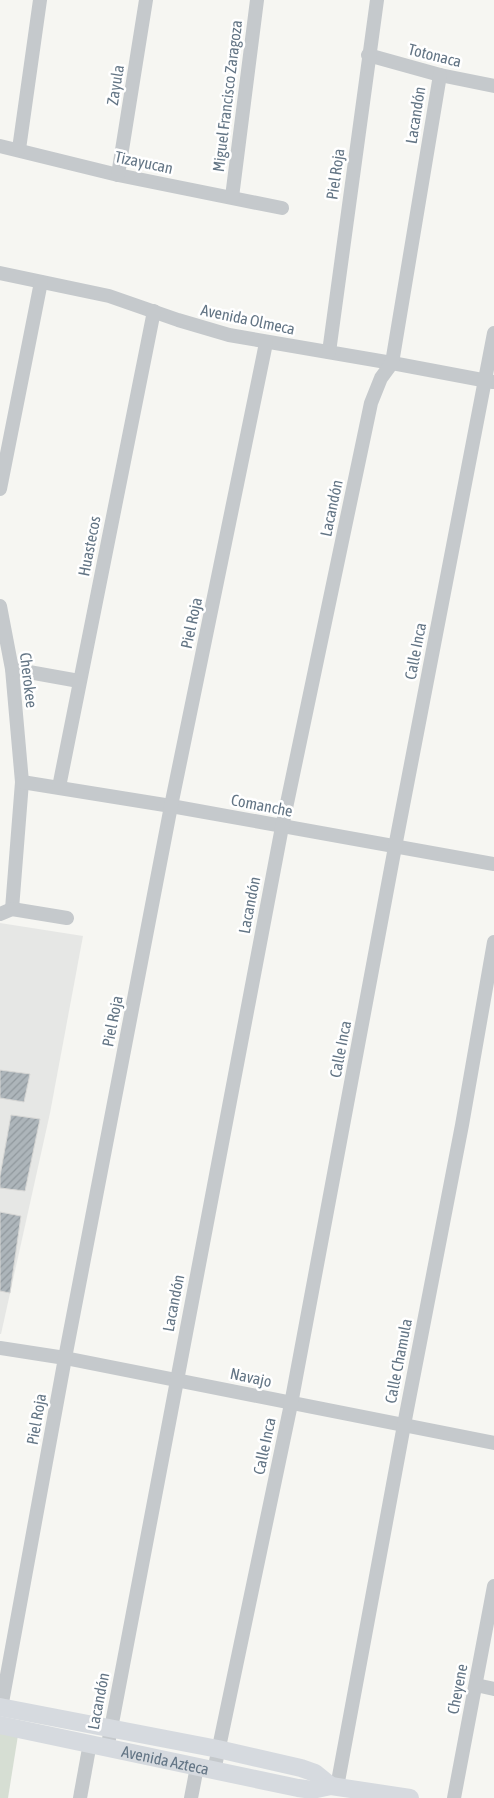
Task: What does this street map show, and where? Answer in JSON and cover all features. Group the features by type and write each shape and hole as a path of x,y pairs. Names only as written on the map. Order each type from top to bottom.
{"main road":[{"path":"0,1708 109,1738 218,1749 312,1787"},
{"name":"Avenida Azteca","path":"0,1725 90,1743 109,1738 214,1771 312,1787 334,1786 410,1798"}],"street":[{"path":"19,149 40,0"},
{"name":"Zayula","path":"118,175 146,0"},
{"name":"Miguel Francisco Zaragoza","path":"232,197 257,0"},
{"name":"Piel Roja","path":"329,352 368,54 377,0"},
{"name":"Totonaca","path":"368,54 440,75 494,86"},
{"name":"Lacandón","path":"109,1738 282,827 371,403 378,384 392,363 440,75"},
{"name":"Tizayucan","path":"0,146 19,149 118,175 282,208"},
{"name":"Avenida Olmeca","path":"0,273 109,296 229,335 490,381"},
{"path":"0,489 41,282"},
{"name":"Huastecos","path":"59,787 154,312"},
{"name":"Calle Inca","path":"214,1771 291,1404 395,846 490,381 494,333"},
{"name":"Piel Roja","path":"0,1708 64,1358 171,806 266,343"},
{"name":"Cherokee","path":"0,606 12,669 22,782 6,911"},
{"path":"12,669 79,681"},
{"name":"Comanche","path":"22,782 171,806 494,864"},
{"path":"6,911 67,918"},
{"name":"Calle Chamula","path":"334,1786 462,1125 494,942"},
{"name":"Navajo","path":"0,1348 64,1358 494,1443"},
{"name":"Cheyene","path":"454,1798 494,1586"},
{"path":"476,1686 494,1689"},
{"path":"80,1798 90,1743"},
{"path":"191,1798 197,1767"}],"shaded area":[{"path":"0,923 83,936 50,1113 1,1334 0,1334"},
{"path":"0,1725 19,1729 8,1798 0,1798"}],"building":[{"path":"0,1070 30,1074 24,1102 0,1098"},
{"path":"11,1115 40,1119 25,1191 0,1188 0,1176"},
{"path":"0,1212 21,1216 10,1293 0,1291"}]}
